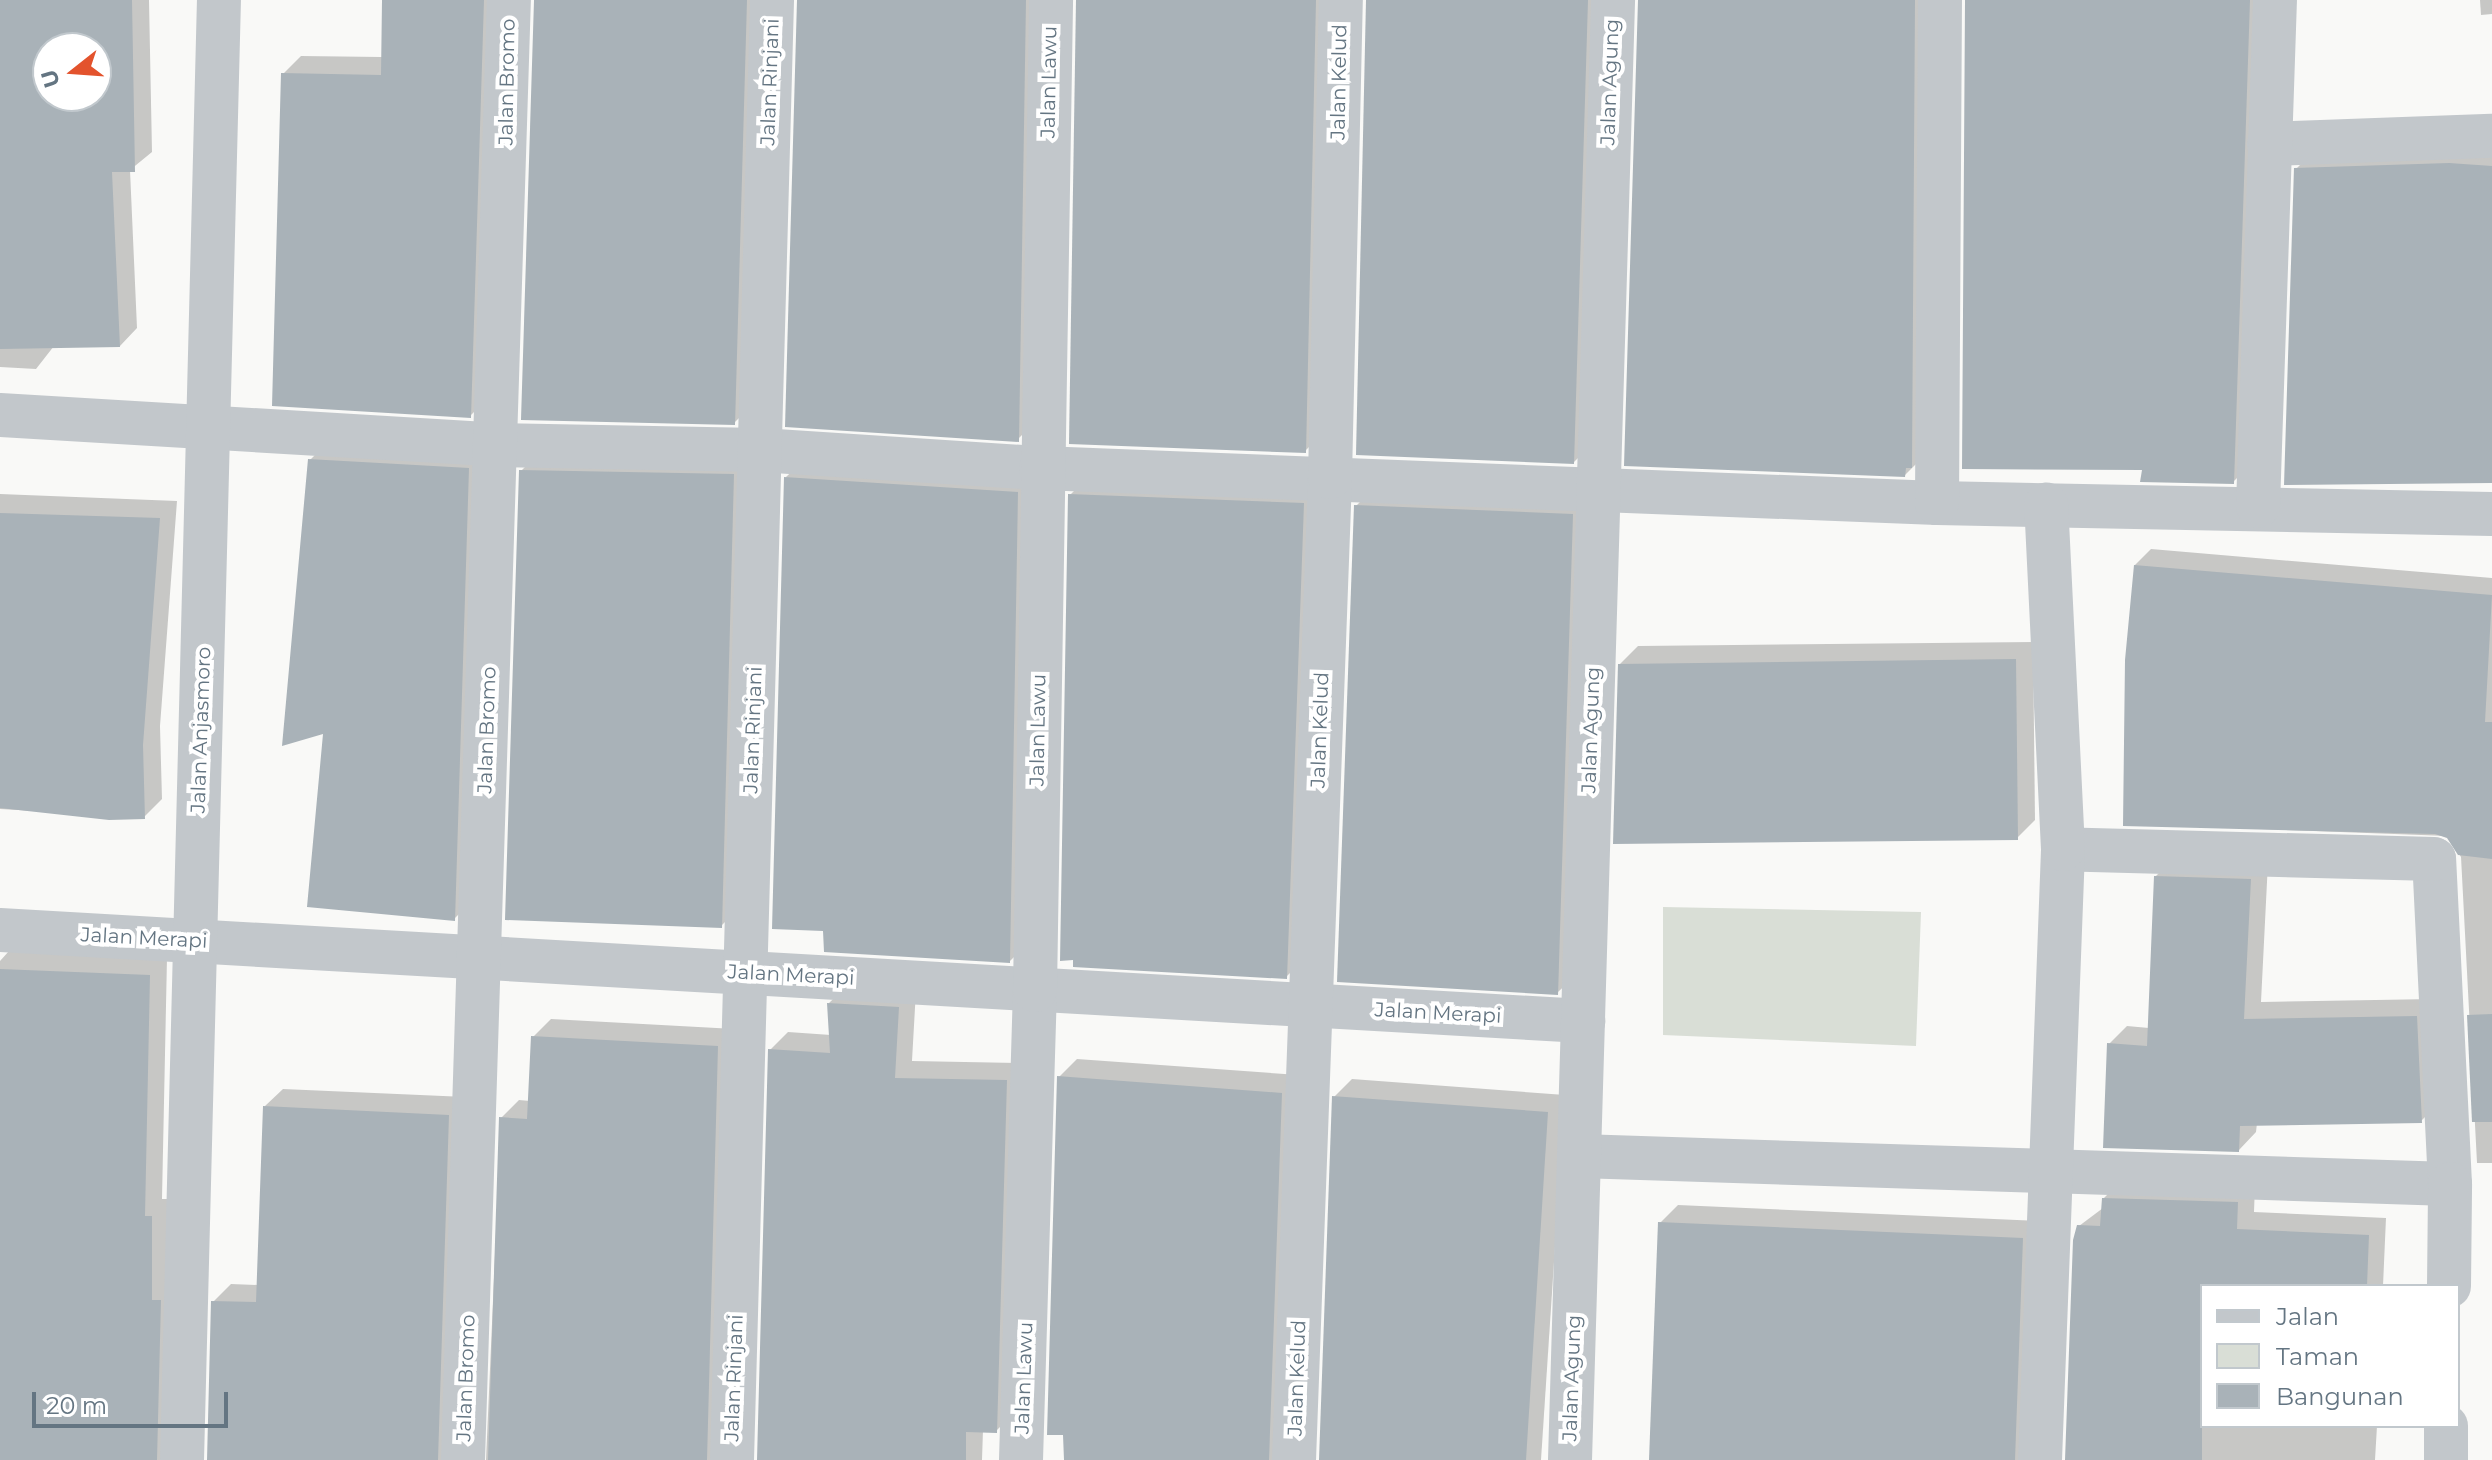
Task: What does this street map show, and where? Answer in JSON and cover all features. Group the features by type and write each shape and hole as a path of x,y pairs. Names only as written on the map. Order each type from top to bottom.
{"street":[{"name":"Jalan Anjasmoro","path":"182,1460 219,0"},
{"name":"Jalan Bromo","path":"463,1460 498,445 509,0"},
{"name":"Jalan Rinjani","path":"732,1460 772,0"},
{"name":"Jalan Lawu","path":"1021,1460 1035,990 1041,468 1051,0"},
{"name":"Jalan Kelud","path":"1294,1460 1308,1005 1330,477 1341,0"},
{"name":"Jalan Agung","path":"1570,1460 1613,0"},
{"path":"1937,503 1940,0"},
{"path":"2258,506 2275,0"},
{"path":"2269,144 2492,136"},
{"path":"0,415 209,425 498,445 760,450 1041,468 1937,503 2258,506 2492,514"},
{"path":"2040,1460 2063,849 2046,504"},
{"path":"2063,849 2434,859 2450,1184 2449,1284"},
{"name":"Jalan Merapi","path":"0,930 1583,1021"},
{"path":"1579,1156 2052,1168 2450,1184"},
{"path":"2446,1428 2446,1460"}],"green space":[{"path":"1663,907 1921,912 1916,1046 1663,1035"}],"building":[{"path":"0,0 132,0 135,172 112,172 120,347 0,349"},
{"path":"382,0 484,0 471,418 272,406 281,73 381,75"},
{"path":"534,0 747,0 735,425 521,420"},
{"path":"797,0 1026,0 1019,442 785,427"},
{"path":"1076,0 1316,0 1306,453 1069,444"},
{"path":"1366,0 1588,0 1574,464 1356,455"},
{"path":"1638,0 1915,0 1912,468 1906,468 1905,477 1624,466"},
{"path":"1965,0 2250,0 2234,484 2140,482 2142,470 1962,469"},
{"path":"2449,163 2492,166 2492,483 2284,485 2294,168"},
{"path":"308,459 469,468 455,921 307,907 323,734 282,746"},
{"path":"519,470 734,474 722,928 505,920"},
{"path":"784,477 1018,492 1010,963 824,952 823,931 772,929"},
{"path":"1068,494 1304,503 1287,979 1073,967 1073,960 1060,961"},
{"path":"1354,505 1573,514 1558,995 1337,982"},
{"path":"0,513 160,518 143,745 145,819 109,820 0,808"},
{"path":"2134,565 2492,595 2485,722 2492,722 2492,859 2458,855 2447,838 2435,834 2123,826 2125,660"},
{"path":"2016,659 2018,840 1613,844 1618,664"},
{"path":"2154,876 2251,879 2244,1019 2417,1016 2422,1123 2240,1126 2239,1152 2103,1148 2107,1043 2147,1046"},
{"path":"0,969 150,975 145,1216 152,1216 152,1300 161,1300 157,1460 0,1460"},
{"path":"827,1003 899,1007 895,1078 1007,1080 997,1433 966,1432 966,1460 757,1460 768,1049 830,1053"},
{"path":"2492,1014 2492,1122 2472,1122 2467,1015"},
{"path":"531,1036 718,1046 707,1460 488,1460 499,1117 527,1119"},
{"path":"1057,1076 1282,1093 1269,1460 1064,1460 1063,1435 1047,1435"},
{"path":"1332,1096 1548,1112 1526,1460 1319,1460"},
{"path":"263,1106 449,1115 438,1460 207,1460 211,1301 256,1302"},
{"path":"2102,1198 2238,1202 2237,1229 2369,1235 2367,1284 2200,1284 2202,1460 2065,1460 2073,1240 2077,1225 2100,1226"},
{"path":"1658,1222 2023,1238 2015,1460 1649,1460"}]}
